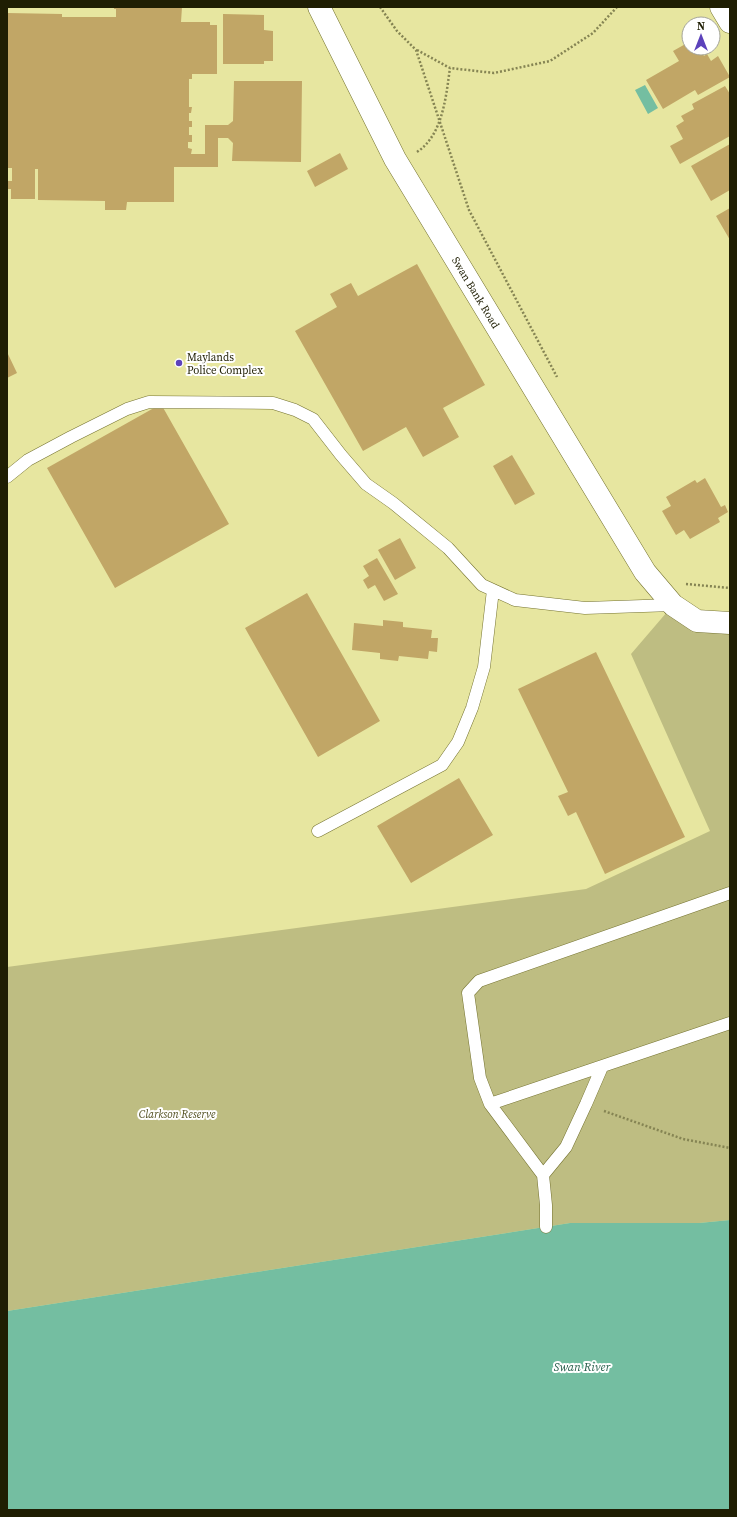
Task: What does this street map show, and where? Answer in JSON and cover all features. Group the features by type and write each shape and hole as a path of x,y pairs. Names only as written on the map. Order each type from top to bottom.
{"street":[{"name":"Swan Bank Road","path":"319,7 398,165 645,572 673,605 697,621 730,623"},
{"path":"721,7 730,22"}],"lane":[{"path":"7,477 28,460 71,437 128,409 149,402 273,403 296,410 313,419 366,484 393,503 448,548 482,586 515,600 584,608 673,605"},
{"path":"318,831 442,765 458,742 472,708 484,667 493,590"},
{"path":"546,1227 546,1205 542,1175 490,1104 480,1078 468,993 478,981 730,893"},
{"path":"490,1104 730,1023"},
{"path":"542,1175 566,1147 602,1066"}],"path":[{"path":"380,7 397,30 416,50 450,68 494,73 550,61 593,33 617,7"},
{"path":"416,50 469,210 557,377"},
{"path":"398,165 422,150 434,135 445,104 450,68"},
{"path":"681,583 730,588"},
{"path":"586,1104 682,1139 730,1148"}],"green space":[{"name":"Clarkson Reserve","path":"673,605 730,620 730,1220 699,1223 570,1223 7,1311 7,967 586,889 710,831 631,654"}],"water":[{"path":"645,85 658,108 648,114 635,90"},
{"name":"Swan River","path":"730,1220 730,1510 7,1510 7,1311 570,1223 699,1223"}],"building":[{"path":"114,7 182,7 181,22 210,22 210,25 217,25 217,74 192,74 192,79 189,79 189,107 192,107 191,113 189,113 189,121 192,121 192,127 189,127 189,135 192,135 192,142 188,142 188,148 192,149 191,154 205,154 205,125 228,125 233,121 234,81 302,81 301,162 232,161 233,143 228,138 218,138 218,167 174,167 174,202 127,202 126,210 105,210 105,201 38,200 38,169 35,169 35,199 11,199 11,189 7,189 7,181 12,181 12,168 7,168 7,13 62,14 62,17 116,17 116,9 114,9"},
{"path":"223,14 264,15 264,30 273,31 273,61 264,61 264,64 223,64"},
{"path":"681,46 681,56 708,56 711,61 718,56 730,77 698,95 695,90 663,109 646,80 679,61 673,51"},
{"path":"725,86 730,94 730,136 680,164 670,146 683,139 676,126 684,121 681,116 694,109 692,104"},
{"path":"730,144 730,190 711,201 691,166"},
{"path":"340,153 348,169 315,187 307,171"},
{"path":"730,208 730,240 716,216"},
{"path":"417,264 485,385 443,408 459,437 423,457 406,427 363,451 295,331 337,307 330,294 351,283 358,296"},
{"path":"7,352 17,373 7,378"},
{"path":"161,404 229,524 115,588 47,468"},
{"path":"512,455 535,494 515,505 493,466"},
{"path":"705,478 721,507 725,505 728,512 718,518 720,522 690,539 684,530 676,535 662,511 671,506 666,497 695,480 697,483"},
{"path":"400,538 416,568 395,580 378,550"},
{"path":"377,558 398,594 384,601 375,585 368,589 363,580 369,576 363,566"},
{"path":"307,593 380,721 318,757 245,628"},
{"path":"383,620 403,622 403,627 432,630 431,638 438,638 437,652 429,651 428,659 399,656 398,661 380,659 380,653 352,650 354,623 383,626"},
{"path":"596,652 685,837 605,874 576,812 568,816 558,796 568,792 518,689"},
{"path":"459,778 493,835 411,883 377,826"}],"place":[{"name":"Maylands Police Complex","path":"179,363"}]}
